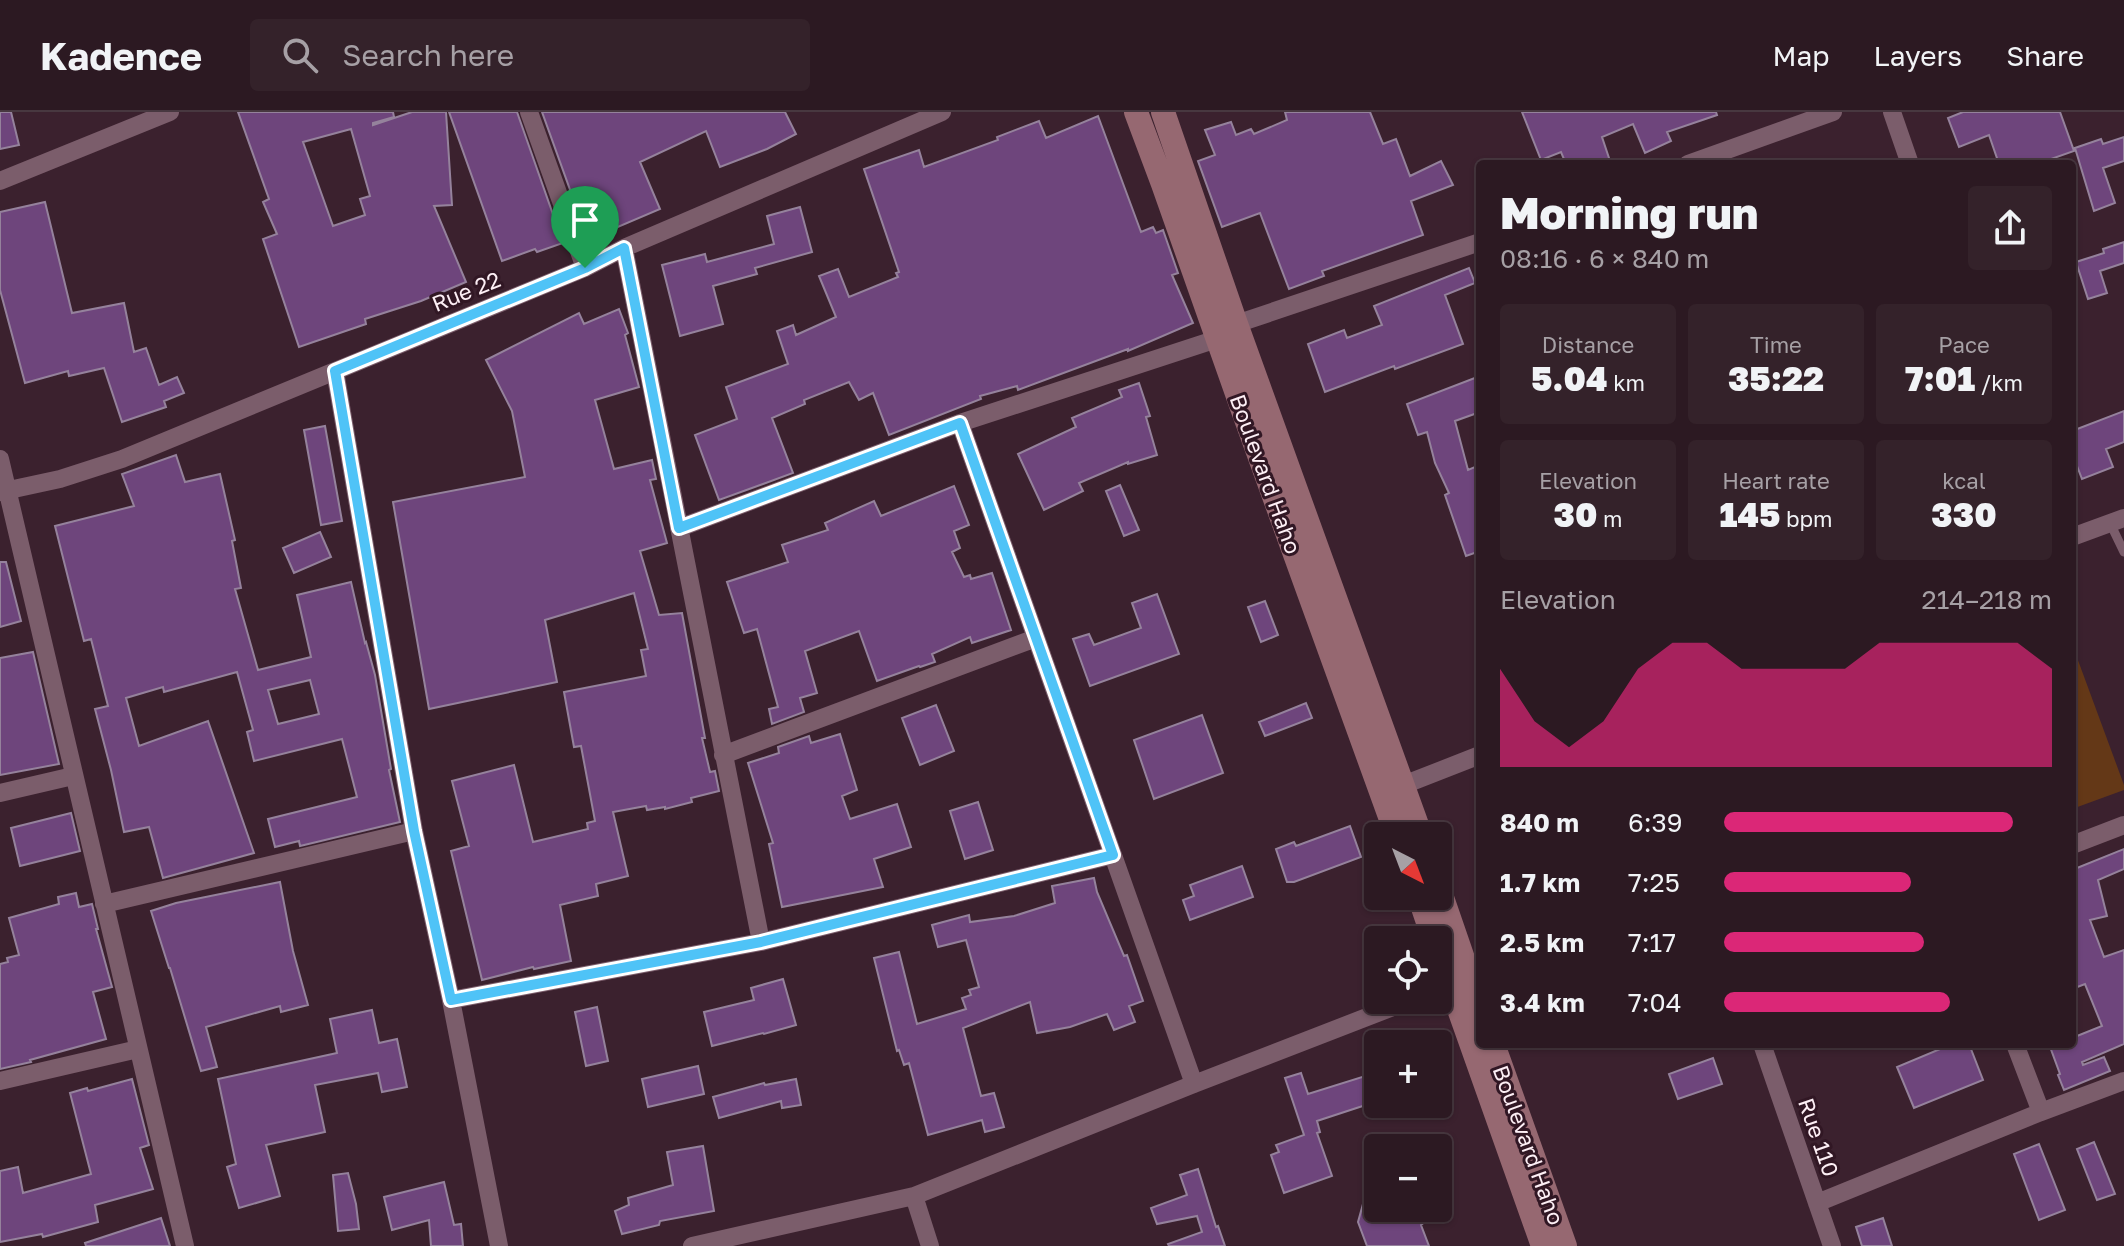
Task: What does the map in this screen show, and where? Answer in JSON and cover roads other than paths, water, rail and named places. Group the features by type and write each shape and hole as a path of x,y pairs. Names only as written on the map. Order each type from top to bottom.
{"main road":[{"name":"Boulevard Haho","path":"1136,112 1163,184 1227,332 1392,789 1412,822"},
{"name":"Boulevard Haho","path":"1163,112 1227,332"},
{"name":"Boulevard Haho","path":"1392,789 1396,822"},
{"path":"1446,910 1476,996"},
{"name":"Boulevard Haho","path":"1452,1008 1543,1246"},
{"name":"Boulevard Haho","path":"1494,1048 1565,1246"}],"street":[{"path":"0,181 170,112"},
{"path":"529,112 585,268"},
{"name":"Rue 22","path":"3,492 60,479 122,459 585,268 624,248 942,112"},
{"path":"1699,160 1833,112"},
{"path":"1892,112 1909,160"},
{"path":"679,528 960,423 1476,243"},
{"path":"624,248 761,942"},
{"path":"335,371 414,831 499,1246"},
{"path":"960,423 1194,1084"},
{"path":"0,459 3,492 185,1246"},
{"path":"2076,535 2117,520"},
{"path":"723,755 1036,638"},
{"path":"1392,789 1476,757"},
{"path":"0,793 73,776"},
{"path":"2076,843 2124,825"},
{"path":"104,904 414,831"},
{"path":"451,1000 761,942 1113,855"},
{"path":"692,1246 914,1196 1375,1014"},
{"name":"Rue 110","path":"1763,1048 1832,1246"},
{"path":"2017,1048 2041,1112"},
{"path":"0,1081 138,1049"},
{"path":"1817,1203 2124,1081"},
{"path":"914,1196 930,1246"}],"lane":[{"path":"2117,520 2124,552"}]}
